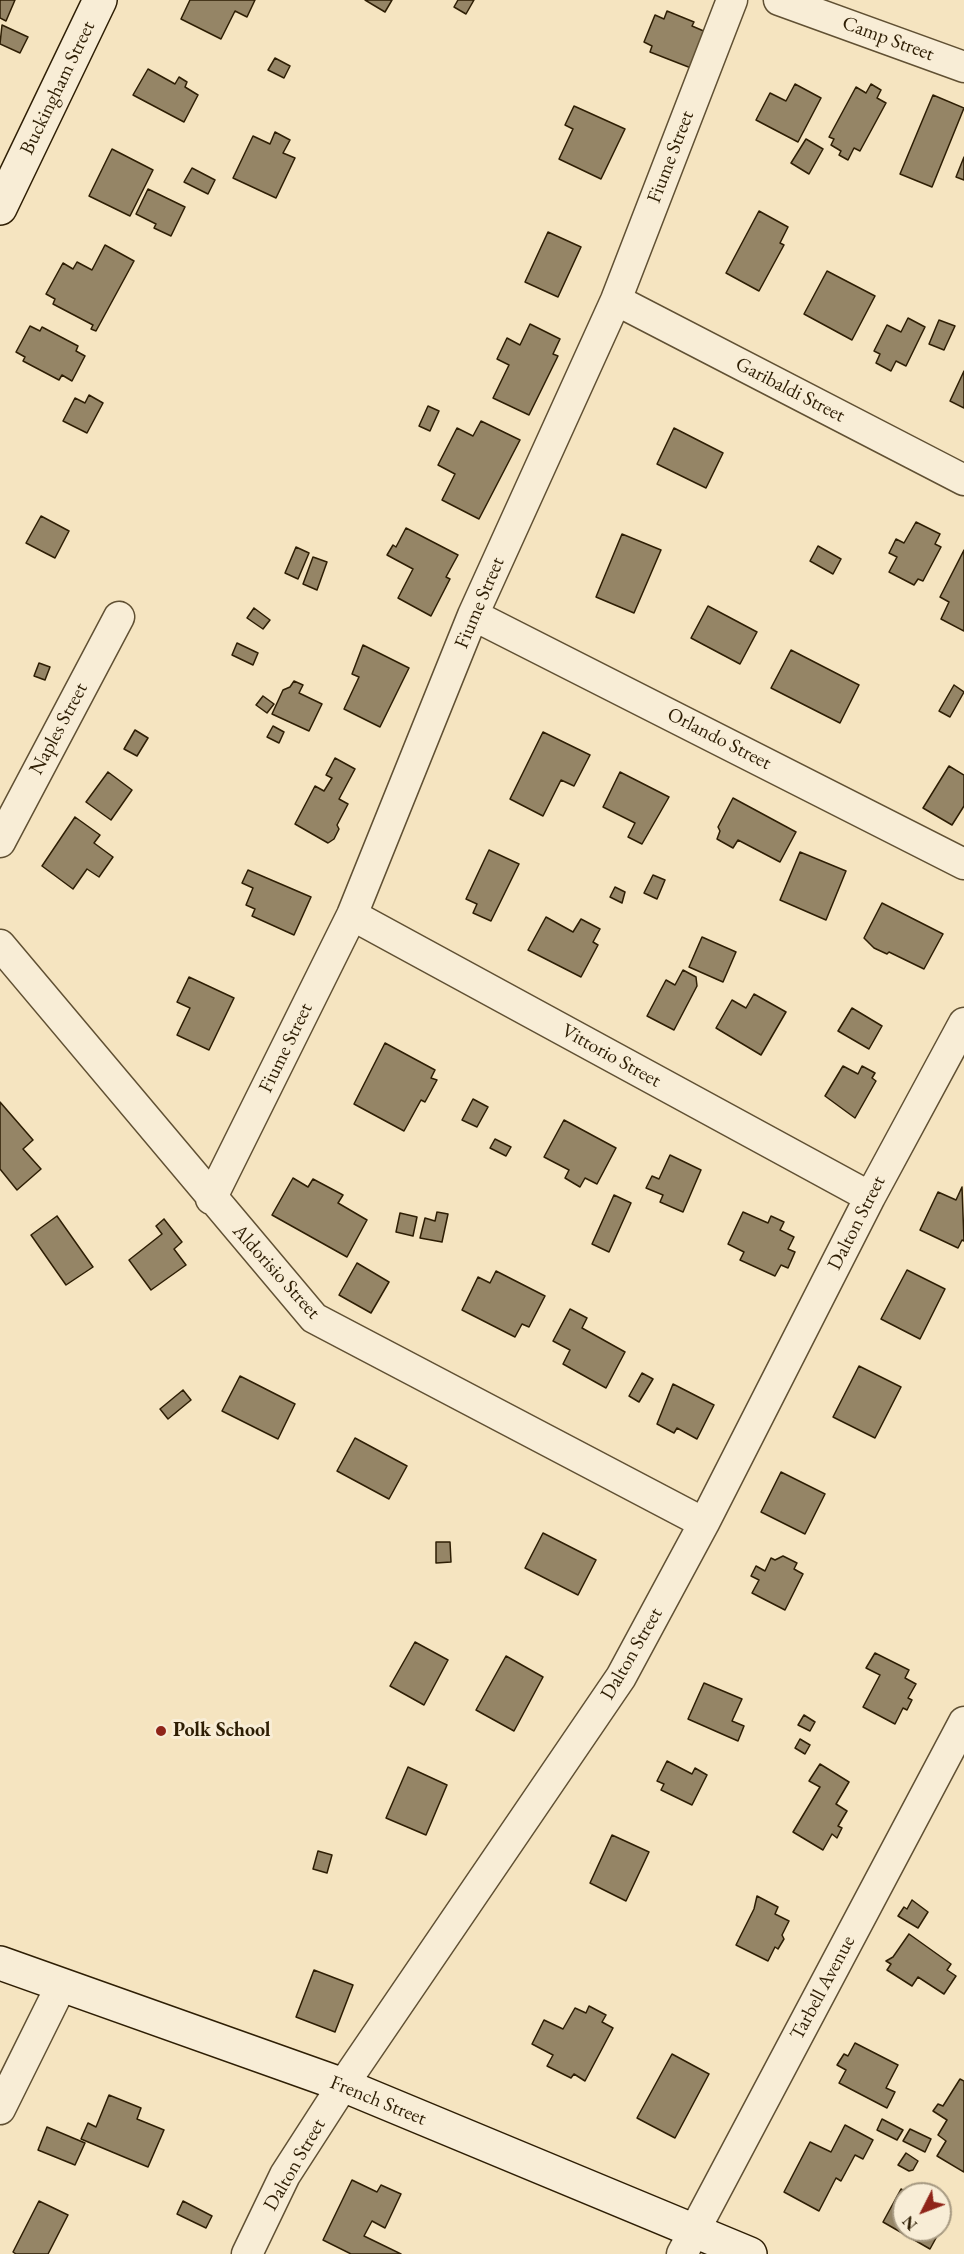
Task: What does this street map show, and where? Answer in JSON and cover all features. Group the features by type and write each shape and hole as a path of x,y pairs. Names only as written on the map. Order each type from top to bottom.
{"street":[{"name":"Buckingham Street","path":"0,208 100,0"},
{"name":"Fiume Street","path":"211,1199 352,915 473,615 616,300 732,0"},
{"name":"Camp Street","path":"779,0 964,67"},
{"name":"Garibaldi Street","path":"616,300 964,480"},
{"name":"Orlando Street","path":"473,615 964,864"},
{"name":"Naples Street","path":"0,842 119,617"},
{"name":"Vittorio Street","path":"352,915 870,1197"},
{"name":"Aldorisio Street","path":"0,945 211,1199 314,1318 704,1523"},
{"name":"Dalton Street","path":"247,2254 285,2175 343,2085 621,1677 704,1523 870,1197 964,1023"},
{"name":"Tarbell Avenue","path":"687,2242 964,1722"},
{"name":"French Street","path":"0,1963 343,2085 687,2242 750,2254"},
{"path":"0,2109 61,1986"}],"building":[{"path":"0,0 15,0 6,21 0,18"},
{"path":"190,0 255,0 247,17 235,11 221,39 181,19"},
{"path":"365,0 392,0 385,12"},
{"path":"458,0 474,0 466,14 454,7"},
{"path":"667,11 694,22 692,26 706,32 691,68 650,52 652,46 644,42 655,15 664,19"},
{"path":"2,25 28,37 20,53 0,44"},
{"path":"275,58 290,66 284,78 268,70"},
{"path":"148,69 175,84 179,77 187,82 185,87 198,95 184,122 133,95"},
{"path":"795,84 821,98 798,142 756,120 770,93 786,101"},
{"path":"871,84 881,90 877,98 886,103 860,151 854,148 848,160 839,155 841,151 831,145 834,139 829,137 856,87 866,93"},
{"path":"933,95 964,108 932,187 900,174"},
{"path":"574,106 625,129 601,179 559,159 573,129 565,125"},
{"path":"275,132 290,140 283,153 295,158 276,198 233,178 253,136 270,144"},
{"path":"806,139 823,149 809,174 791,163"},
{"path":"112,149 153,170 130,216 89,196"},
{"path":"964,157 964,180 956,177"},
{"path":"192,168 215,180 208,194 184,182"},
{"path":"148,189 185,207 171,236 154,228 156,224 136,214"},
{"path":"759,211 788,227 780,243 784,245 759,291 726,273"},
{"path":"548,232 581,247 558,297 525,282"},
{"path":"105,245 134,261 96,331 91,329 93,325 53,304 55,299 46,294 63,263 73,269 77,262 92,270"},
{"path":"827,271 875,296 852,340 804,314"},
{"path":"908,318 925,327 906,366 896,361 891,371 876,363 880,354 874,351 887,325 901,332"},
{"path":"939,320 955,326 944,350 929,344"},
{"path":"530,324 560,339 553,354 558,356 529,415 493,398 509,365 497,359 507,338 520,345"},
{"path":"30,326 40,331 42,327 78,346 76,351 85,356 72,381 62,375 59,380 23,361 25,357 16,352"},
{"path":"964,371 964,408 950,401"},
{"path":"89,395 103,403 87,433 63,421 75,398 85,403"},
{"path":"428,406 439,411 430,431 419,426"},
{"path":"481,421 520,440 479,519 442,500 455,474 438,465 457,428 473,436"},
{"path":"674,428 723,453 706,488 657,464"},
{"path":"41,516 69,531 55,558 26,543"},
{"path":"916,522 940,534 935,544 941,547 923,581 918,579 914,585 889,572 897,557 889,553 896,539 904,543"},
{"path":"406,528 458,555 446,577 450,579 431,616 398,598 413,569 387,555 393,545 396,547"},
{"path":"622,534 661,550 634,613 596,597"},
{"path":"818,546 841,559 833,574 810,561"},
{"path":"296,547 309,553 298,579 285,573"},
{"path":"964,550 964,631 941,619 949,602 940,597"},
{"path":"313,557 327,562 317,590 303,584"},
{"path":"708,606 757,632 740,664 691,638"},
{"path":"254,608 270,620 263,629 247,618"},
{"path":"237,643 258,653 253,665 232,655"},
{"path":"363,645 409,668 380,727 344,709 359,677 352,674"},
{"path":"791,650 859,685 840,723 771,688"},
{"path":"39,663 50,667 45,680 34,676"},
{"path":"294,681 303,685 299,693 322,704 309,731 272,714 283,690 290,687"},
{"path":"954,685 964,692 950,717 939,711"},
{"path":"263,696 274,704 267,713 256,705"},
{"path":"273,726 284,732 279,743 267,737"},
{"path":"135,730 148,738 137,756 124,749"},
{"path":"543,732 590,755 574,786 561,780 543,816 510,799"},
{"path":"335,758 355,769 339,799 348,804 337,825 339,829 334,839 328,843 295,824 315,786 324,791 332,778 326,775"},
{"path":"949,766 964,775 964,806 952,825 923,808"},
{"path":"108,772 132,790 111,820 86,802"},
{"path":"620,772 669,797 642,844 628,837 635,823 603,807"},
{"path":"733,798 796,832 780,862 738,840 733,848 717,839 720,831 718,827"},
{"path":"75,817 100,835 94,843 113,857 99,877 87,869 73,889 42,866"},
{"path":"489,850 519,864 491,921 473,913 477,904 466,899"},
{"path":"800,852 846,871 826,920 780,900"},
{"path":"248,870 311,897 294,935 252,916 255,909 246,905 253,888 242,883"},
{"path":"653,875 665,880 657,899 644,893"},
{"path":"615,887 625,892 622,903 610,897"},
{"path":"882,903 943,934 924,969 889,952 887,954 874,948 864,938"},
{"path":"546,917 573,932 581,919 600,929 593,942 598,945 581,977 528,950"},
{"path":"702,937 736,952 723,982 689,967"},
{"path":"683,970 696,977 697,986 674,1030 647,1016 666,980 675,985"},
{"path":"189,977 234,998 209,1050 177,1035 190,1008 177,1002"},
{"path":"754,994 786,1012 761,1055 716,1028 732,1000 746,1008"},
{"path":"852,1008 882,1026 869,1049 838,1031"},
{"path":"385,1043 435,1070 431,1078 437,1080 425,1102 421,1100 404,1131 354,1104"},
{"path":"843,1066 858,1074 862,1066 875,1073 872,1078 876,1081 855,1118 825,1096"},
{"path":"473,1099 488,1107 477,1127 462,1120"},
{"path":"0,1102 33,1140 23,1149 41,1169 17,1190 0,1169"},
{"path":"564,1120 616,1148 597,1184 585,1178 580,1187 565,1178 569,1170 544,1157"},
{"path":"495,1139 511,1147 506,1156 490,1148"},
{"path":"670,1155 701,1170 683,1212 660,1202 663,1195 646,1188 652,1176 659,1179"},
{"path":"293,1178 308,1187 313,1179 343,1195 338,1203 367,1220 347,1257 272,1215"},
{"path":"962,1187 964,1241 962,1240 958,1248 920,1230 938,1192 956,1200"},
{"path":"614,1195 631,1203 609,1252 592,1244"},
{"path":"437,1212 448,1214 442,1242 420,1238 425,1218 435,1221"},
{"path":"743,1212 768,1223 771,1216 784,1222 780,1230 794,1237 788,1249 795,1252 788,1268 781,1265 775,1276 740,1260 744,1252 728,1244"},
{"path":"400,1213 417,1217 413,1236 396,1232"},
{"path":"57,1216 93,1267 66,1285 31,1235"},
{"path":"164,1219 182,1242 174,1249 186,1265 151,1290 129,1260 162,1234 156,1226"},
{"path":"357,1263 389,1282 371,1313 339,1295"},
{"path":"907,1270 945,1289 920,1339 881,1319"},
{"path":"496,1271 545,1296 529,1327 522,1324 515,1337 462,1310 478,1277 490,1283"},
{"path":"570,1309 587,1318 582,1328 625,1352 606,1388 563,1364 570,1350 553,1341"},
{"path":"859,1366 901,1387 875,1438 833,1417"},
{"path":"642,1373 653,1379 639,1402 629,1396"},
{"path":"240,1376 295,1404 278,1439 222,1411"},
{"path":"673,1384 714,1405 697,1439 677,1428 674,1433 657,1424"},
{"path":"183,1390 191,1400 168,1419 160,1409"},
{"path":"355,1438 407,1466 389,1499 337,1471"},
{"path":"781,1472 825,1494 805,1534 761,1512"},
{"path":"543,1533 596,1560 578,1595 525,1568"},
{"path":"436,1542 450,1542 451,1562 436,1563"},
{"path":"783,1556 797,1563 794,1569 803,1574 785,1610 752,1593 759,1580 751,1576 756,1566 765,1571 771,1558 775,1560"},
{"path":"415,1642 448,1660 424,1705 390,1686"},
{"path":"875,1653 909,1670 905,1678 916,1684 908,1698 912,1700 907,1710 903,1708 895,1724 863,1707 880,1675 866,1668"},
{"path":"506,1656 543,1677 514,1731 476,1710"},
{"path":"704,1683 742,1699 732,1721 744,1726 738,1741 688,1719"},
{"path":"804,1715 815,1722 810,1731 798,1725"},
{"path":"800,1739 810,1745 805,1754 795,1748"},
{"path":"667,1761 692,1774 695,1768 707,1775 692,1805 661,1790 664,1784 657,1781"},
{"path":"820,1764 849,1782 836,1804 847,1811 838,1826 842,1828 837,1838 832,1834 823,1850 793,1832 820,1787 809,1781"},
{"path":"408,1767 447,1785 426,1835 386,1818"},
{"path":"612,1835 649,1852 626,1901 590,1883"},
{"path":"318,1851 332,1855 327,1873 313,1869"},
{"path":"757,1896 778,1907 775,1914 789,1921 782,1935 784,1939 778,1949 775,1947 768,1961 736,1945 754,1909"},
{"path":"912,1900 928,1912 918,1928 898,1916 904,1907 907,1909"},
{"path":"909,1934 951,1964 947,1970 956,1976 944,1994 918,1977 912,1986 887,1970 891,1964 886,1961 893,1957"},
{"path":"314,1970 353,1985 335,2032 296,2017"},
{"path":"589,2006 606,2015 602,2022 613,2028 585,2081 574,2074 571,2078 547,2066 553,2055 532,2044 544,2020 563,2029 575,2008 586,2013"},
{"path":"855,2043 898,2065 886,2088 895,2092 887,2108 839,2083 846,2070 837,2065 844,2054 848,2056"},
{"path":"672,2054 709,2074 675,2138 637,2118"},
{"path":"960,2079 964,2081 964,2172 937,2156 946,2141 938,2135 947,2120 933,2111 938,2104 943,2106"},
{"path":"109,2095 141,2108 137,2119 164,2130 148,2167 81,2139 88,2123 96,2127"},
{"path":"882,2119 903,2130 897,2140 877,2130"},
{"path":"845,2125 873,2140 863,2159 855,2155 841,2181 836,2178 819,2211 784,2192 810,2142 831,2152"},
{"path":"47,2127 85,2143 75,2165 38,2150"},
{"path":"910,2129 931,2139 925,2152 903,2141"},
{"path":"906,2153 918,2161 913,2170 909,2171 898,2165"},
{"path":"352,2180 377,2192 381,2185 401,2194 385,2228 372,2221 364,2236 401,2254 351,2254 323,2240"},
{"path":"39,2201 68,2215 48,2254 16,2254 13,2252"},
{"path":"183,2201 212,2216 206,2228 177,2214"},
{"path":"892,2206 892,2227 883,2222"},
{"path":"918,2242 934,2242 930,2249"}],"place":[{"name":"Polk School","path":"161,1731"}]}
